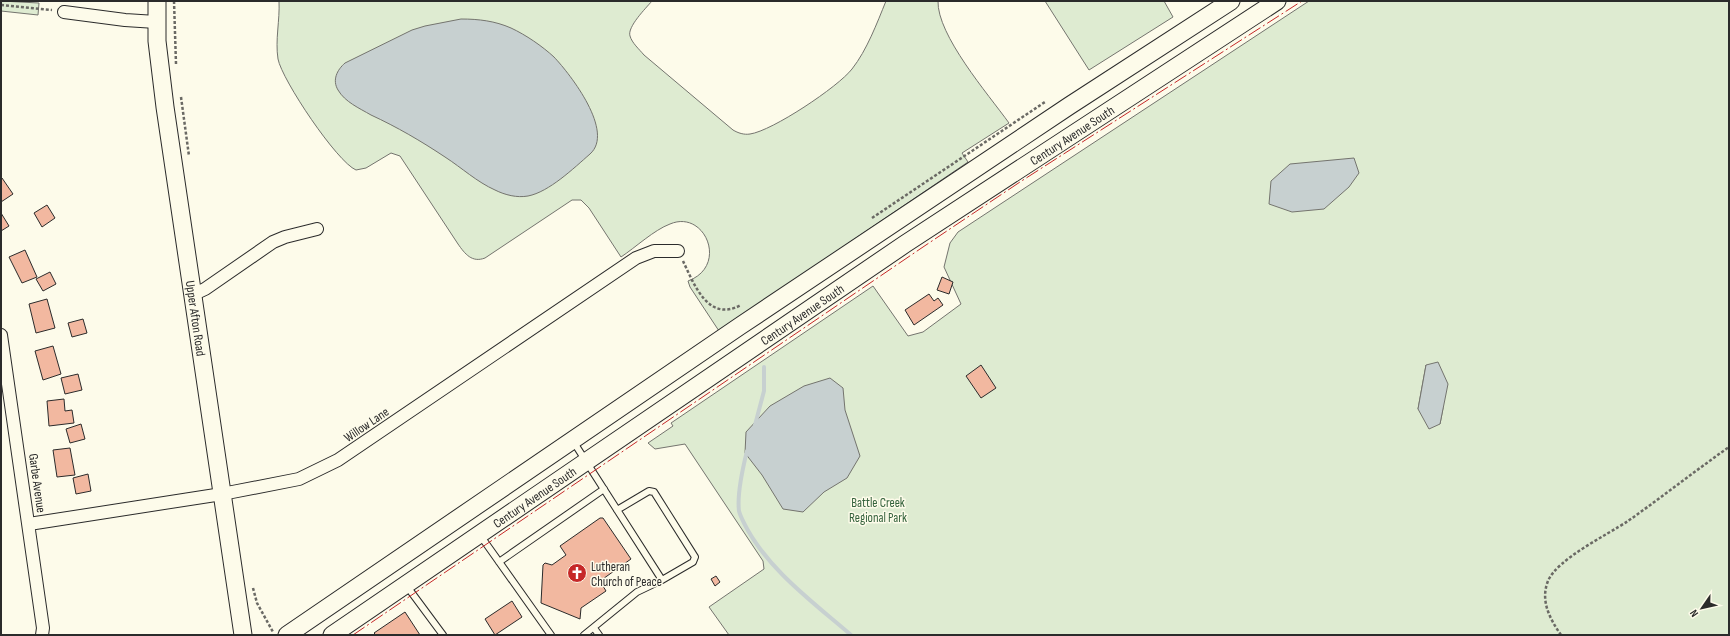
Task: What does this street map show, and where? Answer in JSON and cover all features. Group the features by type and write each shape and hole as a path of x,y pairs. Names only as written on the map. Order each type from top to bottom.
{"main road":[{"name":"Upper Afton Road","path":"157,1 156,22 158,56 243,635"},
{"name":"Century Avenue South","path":"287,635 885,228 1231,1"},
{"name":"Century Avenue South","path":"339,633 406,585 905,244 1277,1"}],"street":[{"path":"64,12 118,20 156,22"},
{"path":"192,295 205,289 273,242 285,237 317,229"},
{"name":"Willow Lane","path":"29,524 222,494 299,479 338,460 636,258 654,251 678,251"},
{"name":"Garbe Avenue","path":"1,335 44,628 42,635"}],"lane":[{"path":"572,441 662,580"},
{"path":"500,562 604,489"},
{"path":"584,635 637,592 662,580 693,562 695,557 654,492 649,490 617,510"},
{"path":"480,535 551,635"},
{"path":"406,585 443,635"},
{"path":"594,628 599,635"}],"path":[{"path":"174,1 176,65"},
{"path":"1,5 64,12"},
{"path":"180,95 189,156"},
{"path":"871,219 1047,100"},
{"path":"678,251 697,288 712,306 719,309 732,309 747,302"},
{"path":"1561,635 1550,618 1546,606 1545,594 1548,580 1560,565 1628,521 1729,447"},
{"path":"252,582 257,603 274,635"}],"green space":[{"path":"1,1 39,3 38,15 1,11"},
{"path":"279,1 652,1 631,28 630,36 634,44 644,55 733,130 741,134 750,134 760,131 788,117 819,97 844,77 852,69 862,53 886,1 938,1 940,15 954,47 977,81 1009,123 962,153 968,162 719,331 690,287 688,281 700,274 707,264 710,252 708,241 702,231 693,224 683,222 670,224 651,234 621,257 589,208 581,200 572,200 485,258 476,259 469,257 458,244 400,156 391,153 366,168 356,170 347,164 324,137 299,101 289,84 278,59 277,45"},
{"path":"1045,1 1164,1 1173,17 1089,70"},
{"name":"Battle Creek Regional Park","path":"1309,1 1729,1 1729,635 729,635 709,607 764,569 763,561 685,444 655,449 648,443 673,426 671,423 873,286 908,336 923,332 961,304 944,267 950,243 958,232","holes":["1426,365 1443,408 1440,424 1418,409"]}],"shaded area":[{"path":"461,19 487,21 511,28 539,45 554,57 561,65 588,104 594,118 597,132 596,144 590,154 553,185 536,194 524,197 511,196 488,187 418,140 353,104 344,98 336,86 336,75 345,63 412,30"},
{"path":"1354,158 1359,173 1349,187 1324,209 1292,212 1269,204 1271,181 1290,164"},
{"path":"1438,362 1448,384 1440,424 1429,429 1418,409 1426,365"},
{"path":"830,378 843,388 845,410 860,456 847,478 824,492 803,512 783,509 762,475 745,453 746,432 770,406 804,386"}],"building":[{"path":"2,178 13,194 1,202 1,179"},
{"path":"47,205 55,218 42,227 34,213"},
{"path":"1,213 9,226 1,231"},
{"path":"25,250 37,277 22,283 9,257"},
{"path":"50,272 56,284 43,291 36,279"},
{"path":"942,277 953,282 949,294 937,290"},
{"path":"929,294 934,301 938,298 943,305 914,325 905,310"},
{"path":"47,299 55,328 36,333 29,304"},
{"path":"83,319 87,333 72,337 68,323"},
{"path":"53,346 61,374 43,380 35,351"},
{"path":"981,365 996,388 981,398 966,376"},
{"path":"78,374 82,390 65,394 61,378"},
{"path":"64,399 65,411 72,410 74,423 49,426 47,401"},
{"path":"81,424 85,439 70,443 66,429"},
{"path":"70,448 75,475 57,477 53,450"},
{"path":"88,474 91,491 76,494 73,478"},
{"name":"Lutheran Church of Peace","path":"600,518 603,518 631,559 600,581 606,591 581,608 580,619 541,603 543,565 545,563 552,565 566,555 560,546"},
{"path":"716,576 720,582 715,586 711,579"},
{"path":"512,601 522,617 495,635 485,619"},
{"path":"405,612 420,635 376,635 374,633"}],"waterway":[{"path":"755,425 764,391 764,367"},
{"path":"747,451 739,497 740,516 753,539 778,570 851,635"}],"power":[{"path":"353,635 1020,182 1302,1"}],"place":[{"name":"Lutheran Church of Peace","path":"577,573"}]}
